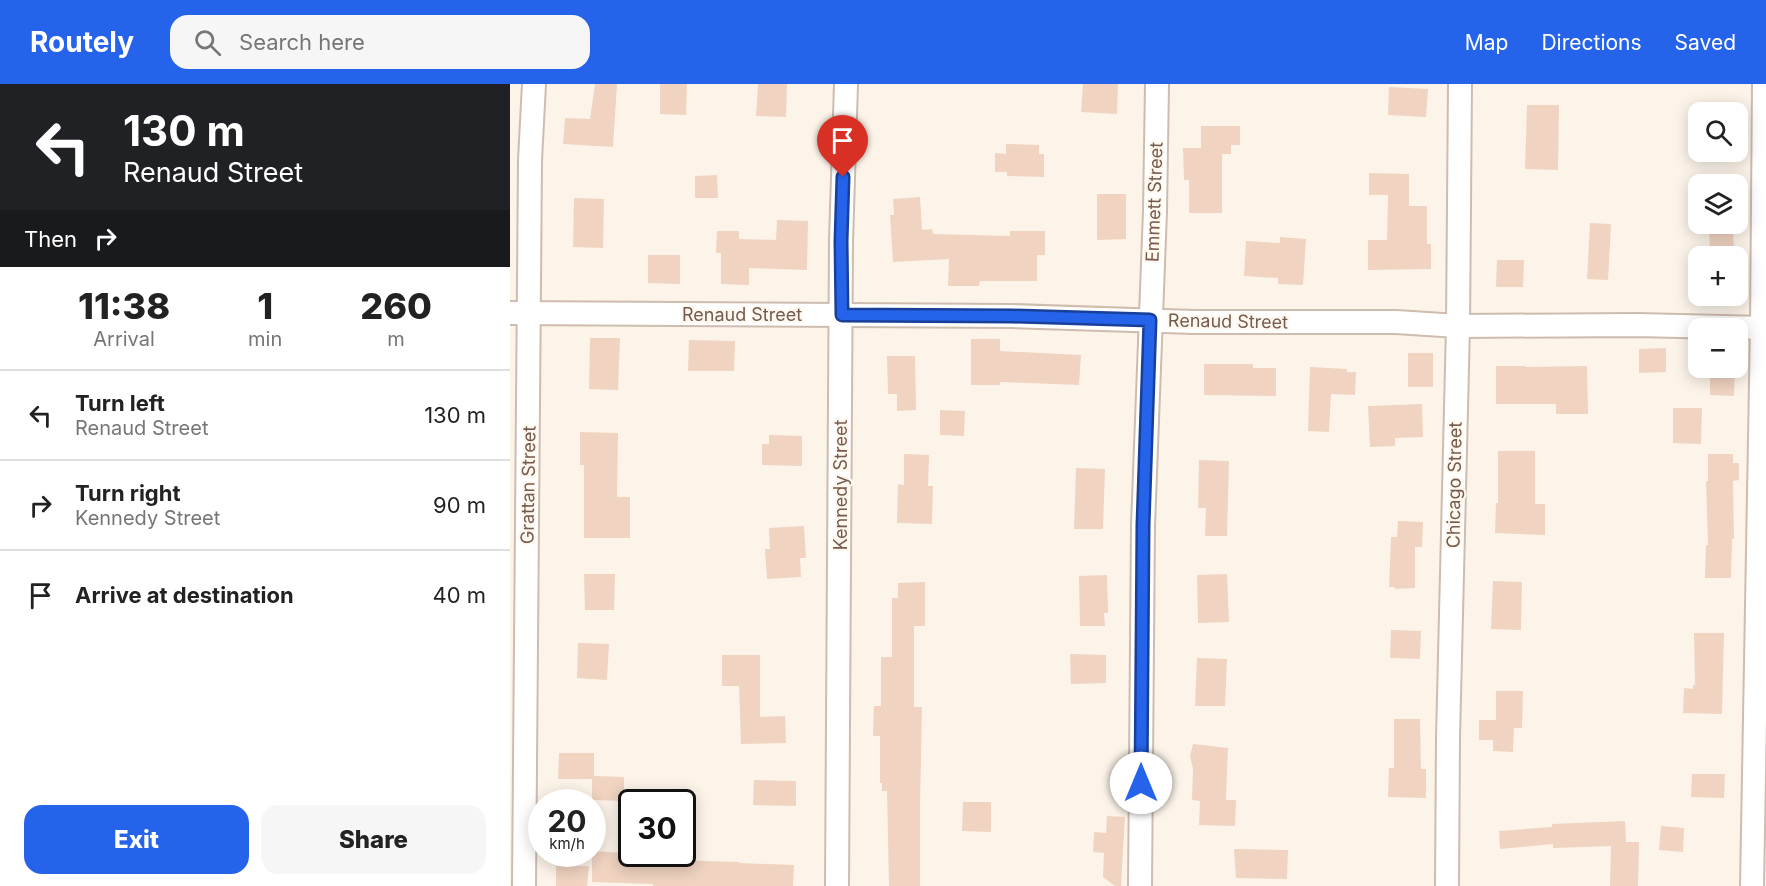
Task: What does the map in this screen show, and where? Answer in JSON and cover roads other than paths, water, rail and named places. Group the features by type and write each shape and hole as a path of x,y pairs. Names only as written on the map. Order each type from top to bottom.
{"street":[{"name":"Grattan Street","path":"524,886 520,313 534,84"},
{"name":"Kennedy Street","path":"837,886 841,241 846,84"},
{"name":"Emmett Street","path":"1140,886 1143,525 1155,211 1156,84"},
{"name":"Chicago Street","path":"1447,886 1448,738 1458,326 1460,84"},
{"path":"1752,886 1764,328 1764,84"},
{"name":"Renaud Street","path":"520,313 1012,316 1150,320 1396,322 1458,326 1637,324 1764,328"}]}
